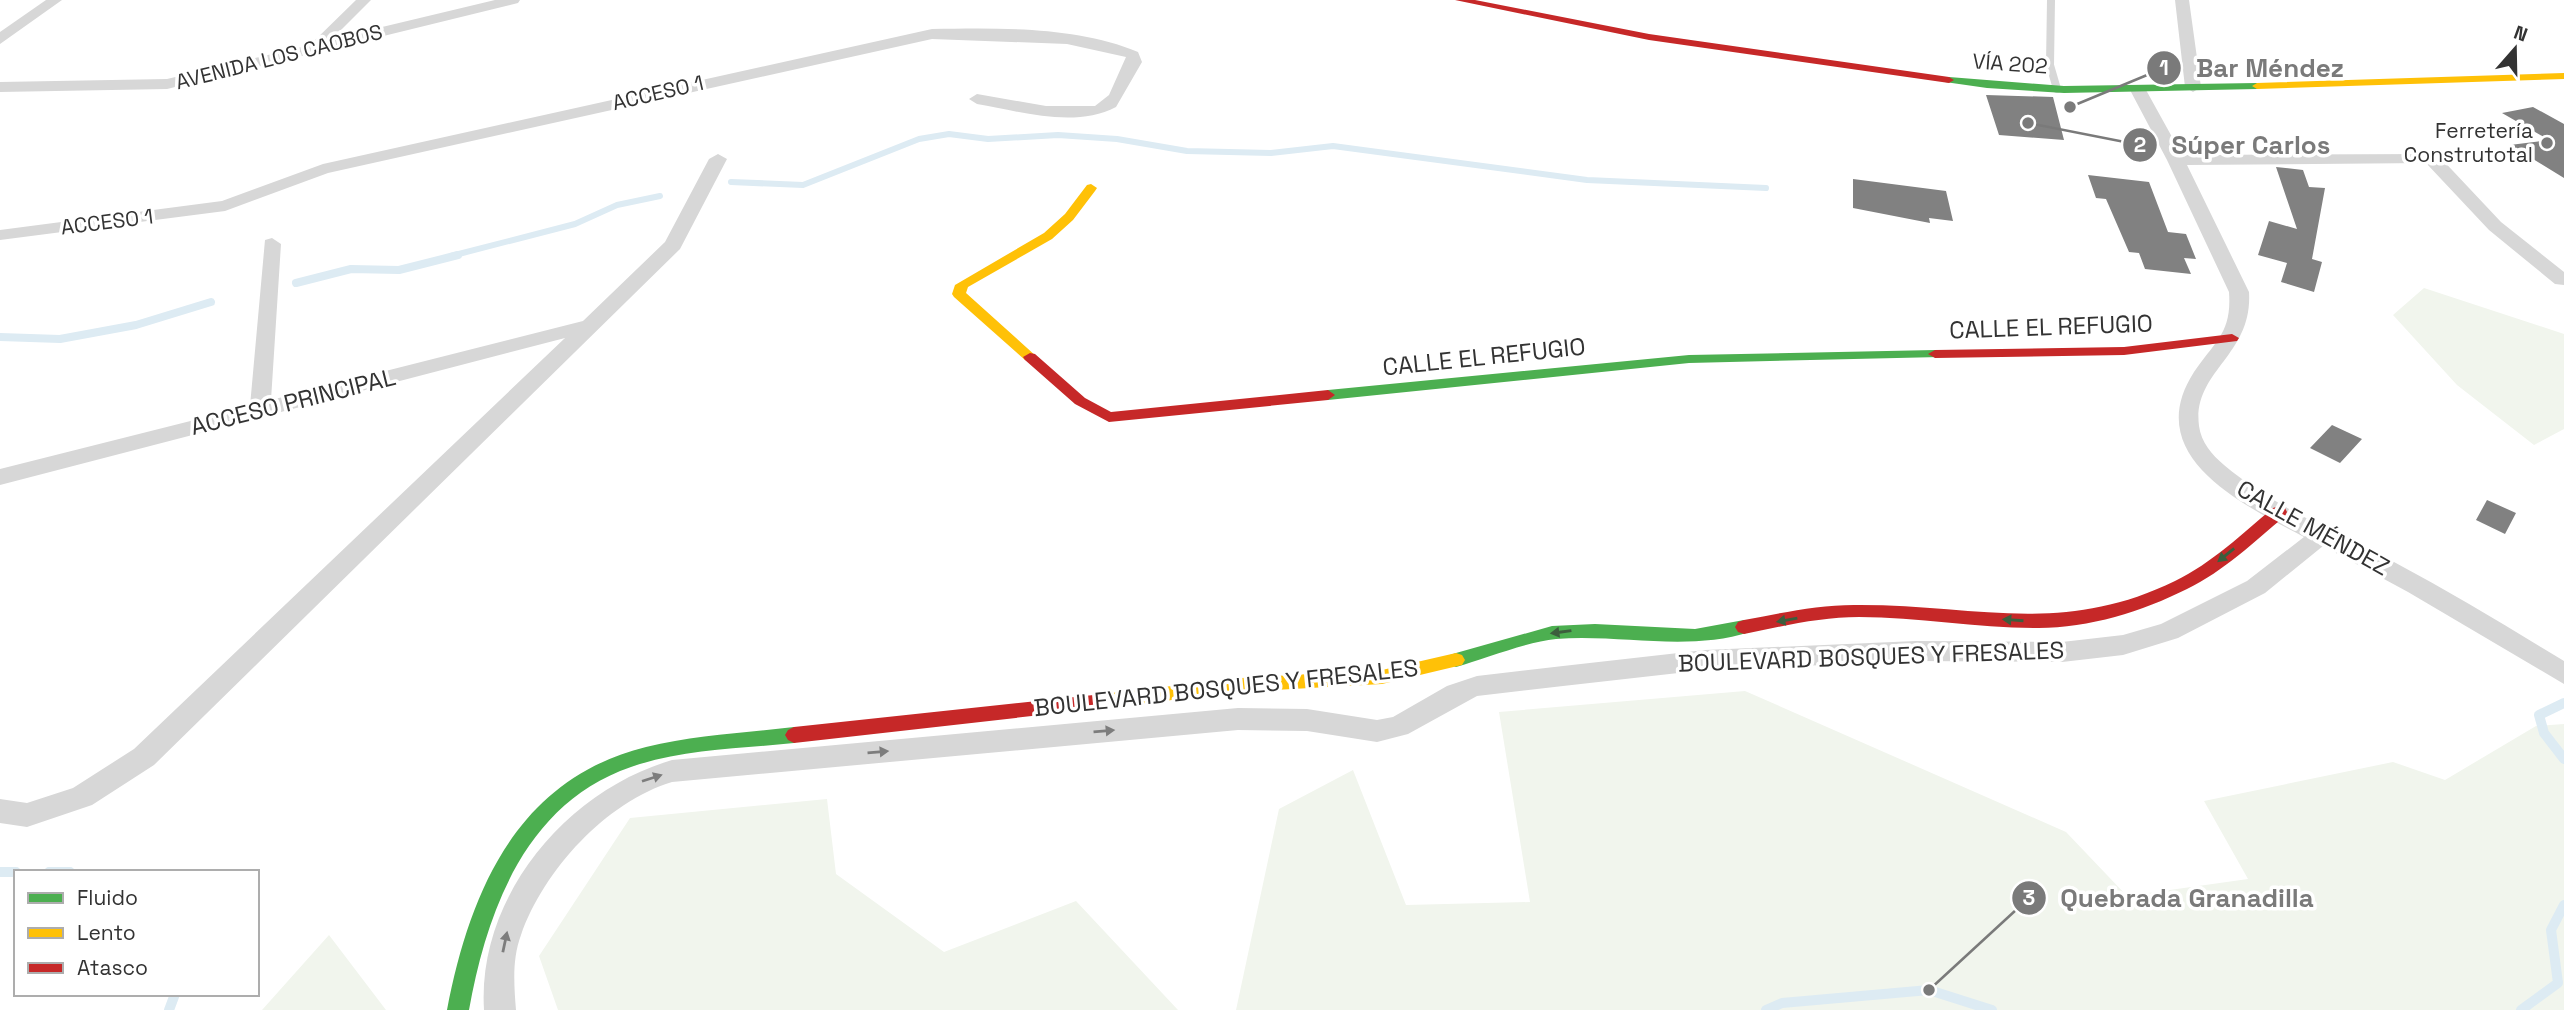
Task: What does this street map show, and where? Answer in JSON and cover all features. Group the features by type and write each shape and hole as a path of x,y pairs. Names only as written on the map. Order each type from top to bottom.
{"street":[{"path":"0,39 55,0"},
{"path":"315,48 364,0"},
{"name":"AVENIDA LOS CAOBOS","path":"0,87 167,84 513,0"},
{"name":"VÍA 202","path":"1460,0 1662,39 1983,85 2138,90 2564,76"},
{"path":"2182,0 2193,87"},
{"name":"ACCESO 1","path":"0,234 225,206 323,169 922,36 987,33 1113,47 1133,55 1134,62 1110,104 1095,110 1072,113 977,99"},
{"name":"CALLE MÉNDEZ","path":"2138,90 2176,160 2239,292 2243,311 2232,338 2195,385 2188,423 2192,441 2218,472 2279,512 2458,610 2564,674"},
{"path":"2176,160 2431,158 2495,226 2562,280"},
{"path":"0,811 27,815 82,797 144,757 586,326 673,245 718,159"},
{"name":"CALLE EL REFUGIO","path":"1091,188 1060,227 968,280 962,285 959,294 1080,401 1108,417 1689,359 2124,351 2232,338"},
{"path":"260,410 272,244"},
{"name":"ACCESO PRINCIPAL","path":"0,477 586,326"},
{"name":"BOULEVARD BOSQUES Y FRESALES","path":"458,1010 462,974 472,933 494,881 528,831 552,803 578,782 608,766 643,755 672,748 1241,685 1382,677 1426,669 1552,633 1573,630 1695,636 1823,613 1859,611 2046,622 2138,602 2181,585 2217,562 2279,512"},
{"name":"BOULEVARD BOSQUES Y FRESALES","path":"500,1010 505,938 520,903 542,870 586,821 610,800 640,782 672,771 1238,719 1307,720 1377,731 1399,726 1456,693 1477,687 1705,660 1916,651 2062,652 2123,645 2169,631 2246,593 2322,536"}],"lane":[{"path":"2051,0 2050,65 2057,89"}],"shaded area":[{"path":"2424,288 2564,334 2564,429 2534,445 2457,385 2393,315"},
{"path":"1745,691 2066,832 2127,896 2248,879 2204,801 2393,762 2445,780 2536,726 2564,724 2564,1010 1236,1010 1279,809 1353,770 1406,905 1530,902 1499,712"},
{"path":"827,799 836,874 944,952 1076,901 1178,1010 558,1010 539,956 630,818"},
{"path":"329,935 386,1010 262,1010"}],"building":[{"path":"1986,95 2053,97 2064,140 1999,135"},
{"name":"Ferretería Construtotal","path":"2533,107 2564,124 2564,178 2510,145 2549,140 2502,113"},
{"path":"2276,167 2303,170 2309,187 2325,188 2312,259 2322,262 2314,292 2281,282 2287,263 2258,255 2269,221 2297,229"},
{"path":"2088,175 2149,182 2168,232 2186,234 2196,259 2184,258 2191,274 2145,269 2139,253 2129,252 2106,199 2096,198"},
{"path":"1853,179 1946,191 1953,221 1929,218 1930,223 1853,208"},
{"path":"2332,425 2362,439 2340,463 2310,448"},
{"path":"2487,500 2516,513 2505,534 2476,520"}],"waterway":[{"path":"731,182 803,185 919,139 949,134 988,139 1058,135 1117,139 1187,151 1271,153 1333,146 1587,180 1766,188"},
{"path":"451,256 575,224 617,205 660,196"},
{"path":"296,283 351,269 399,270 458,255"},
{"path":"0,337 60,339 136,325 211,302"},
{"path":"2564,703 2539,715 2544,733 2564,759"},
{"path":"0,872 14,872"},
{"path":"2521,1010 2558,983 2551,930 2564,905"},
{"path":"1766,1010 1782,1003 1929,990 1992,1010"},
{"path":"169,1010 174,996"}],"traffic: fast":[{"path":"1949,80 2064,89 2257,86"},
{"path":"1328,395 1689,359 1935,354"},
{"path":"1456,660 1552,633 1595,631 1695,636 1744,627"},
{"path":"458,1010 465,972 489,896 507,861 530,829 556,800 588,778 645,755 687,747 794,735"}],"traffic: slow":[{"path":"2257,86 2564,76"},
{"path":"1030,357 959,294 962,285 1048,236 1069,217 1091,188"},
{"path":"1103,701 1241,685 1382,677 1456,660"}],"traffic: jam":[{"path":"1460,0 1649,37 1949,80"},
{"path":"1935,354 2124,351 2232,338"},
{"path":"1030,357 1080,401 1109,417 1328,395"},
{"path":"1744,627 1845,611 2036,622 2091,616 2147,599 2194,578 2232,552 2279,512"},
{"path":"794,735 1103,701"}],"place":[{"name":"Bar Méndez","path":"2070,107"},
{"name":"Súper Carlos","path":"2028,123"},
{"name":"Ferretería Construtotal","path":"2547,143"},
{"name":"Quebrada Granadilla","path":"1929,990"}]}
